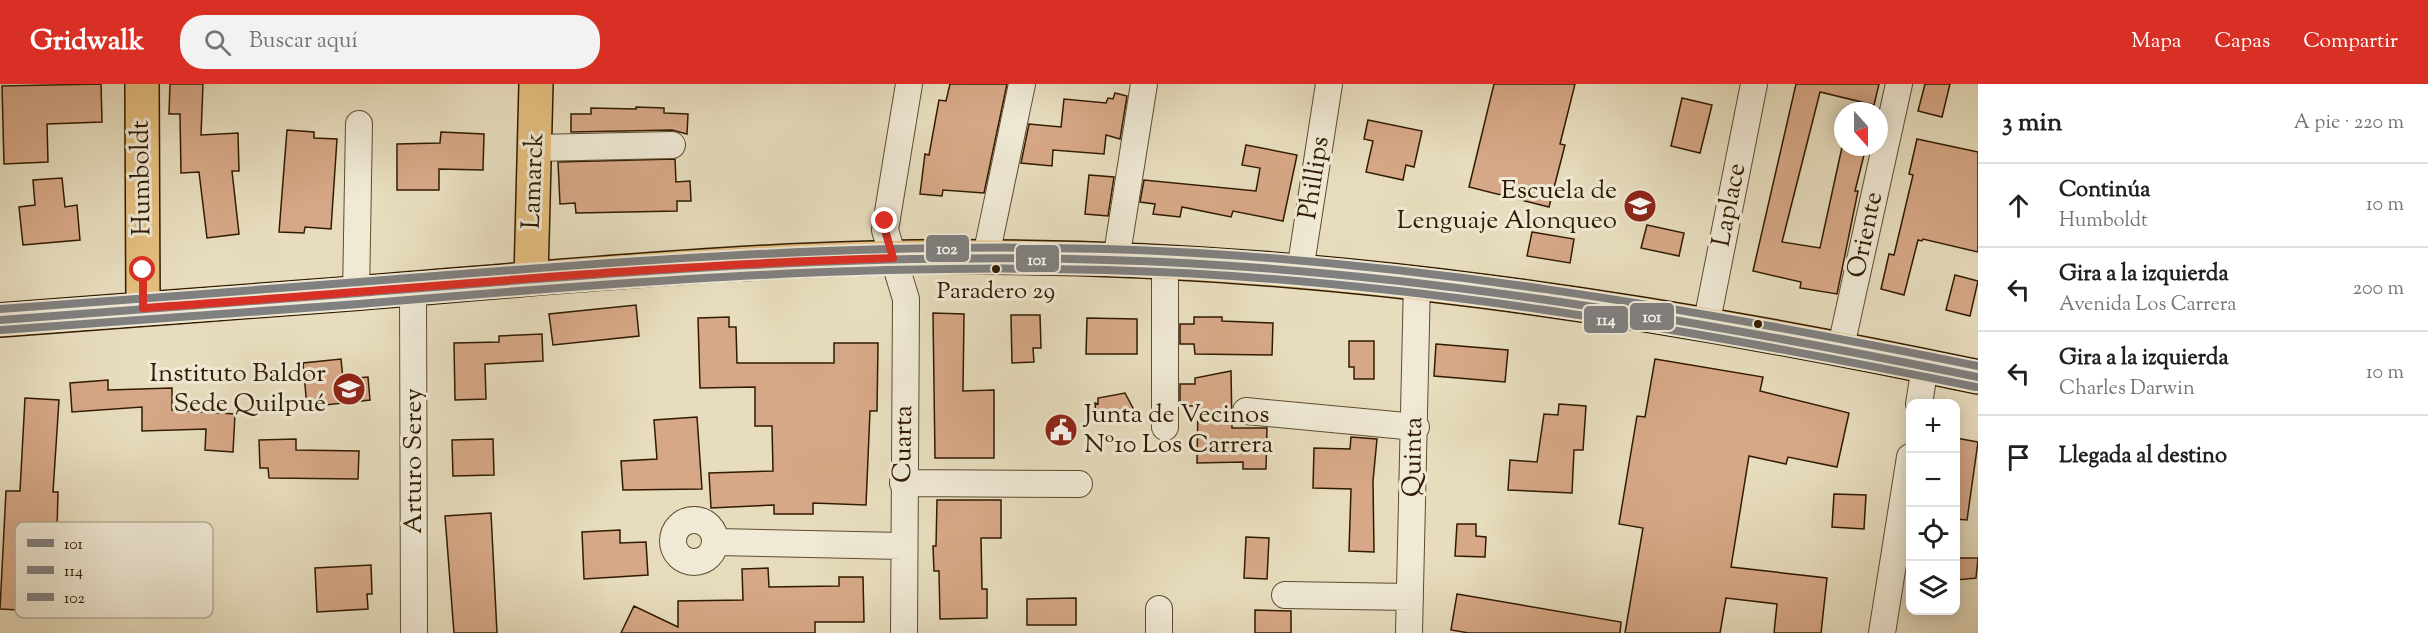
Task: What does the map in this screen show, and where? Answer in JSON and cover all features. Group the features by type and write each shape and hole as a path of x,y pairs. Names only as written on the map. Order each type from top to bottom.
{"main road":[{"name":"Humboldt","path":"141,84 143,308"},
{"name":"Lamarck","path":"531,278 536,84"},
{"path":"0,321 143,308 356,294 531,278 787,261 986,256 1165,262 1417,281 1536,297 1978,376"}],"street":[{"name":"Cuarta","path":"904,633 903,483 906,299 885,230 885,221 909,84"},
{"path":"986,256 1022,84"},
{"path":"1116,260 1144,84"},
{"name":"Phillips","path":"1300,271 1329,84"},
{"name":"Laplace","path":"1706,326 1754,84"},
{"name":"Oriente","path":"1840,351 1899,84"},
{"path":"356,294 359,124"},
{"path":"535,148 672,145"},
{"path":"1165,262 1165,427"},
{"name":"Quinta","path":"1409,633 1416,427 1417,281"},
{"name":"Arturo Serey","path":"413,289 414,633"},
{"path":"1920,399 1925,366"},
{"path":"1246,411 1416,427"},
{"path":"903,483 1079,484"},
{"path":"1882,633 1906,487"},
{"path":"716,542 903,546"},
{"path":"1285,595 1410,597"}],"building":[{"path":"101,84 102,122 47,124 48,162 4,164 2,86"},
{"path":"170,84 203,84 201,135 238,133 239,171 232,171 239,234 207,238 199,172 181,173 180,114 169,114"},
{"path":"950,84 1007,84 984,193 943,190 942,196 920,194 925,154 929,155 939,100 946,101"},
{"path":"1494,84 1575,84 1560,144 1565,145 1549,207 1469,187"},
{"path":"1796,84 1879,84 1875,102 1862,102 1820,92 1782,242 1820,248 1840,156 1864,156 1855,191 1858,191 1837,294 1800,288 1801,282 1753,271"},
{"path":"1925,84 1950,84 1942,117 1918,111"},
{"path":"1115,93 1127,96 1120,139 1106,135 1104,154 1053,150 1052,166 1021,163 1029,124 1061,127 1064,99 1106,103 1108,98 1113,99"},
{"path":"1682,98 1712,105 1700,153 1671,146"},
{"path":"636,107 664,108 664,113 688,114 687,134 672,130 571,132 571,114 591,114 591,108 636,109"},
{"path":"1368,120 1422,131 1414,167 1406,165 1403,180 1366,172 1373,141 1364,139"},
{"path":"287,130 314,132 314,138 337,139 331,229 305,227 304,233 279,232"},
{"path":"441,132 484,134 483,170 439,169 439,190 397,190 397,144 440,143"},
{"path":"1917,139 1978,152 1978,252 1923,239 1918,240 1904,295 1881,289 1889,254 1894,255 1913,175 1909,174"},
{"path":"1246,145 1297,155 1283,221 1233,211 1231,217 1182,207 1180,217 1153,214 1155,204 1140,202 1144,180 1256,191 1260,168 1242,165"},
{"path":"675,159 676,182 690,181 691,201 677,201 677,211 576,213 575,203 560,204 558,162"},
{"path":"1089,175 1114,177 1108,216 1085,214"},
{"path":"62,178 65,207 77,205 80,240 23,245 19,207 35,205 33,180"},
{"path":"1647,225 1684,233 1679,256 1641,248"},
{"path":"1532,232 1574,239 1570,263 1527,256"},
{"path":"1955,275 1978,281 1970,316 1946,310"},
{"path":"636,305 639,336 553,345 549,314"},
{"path":"933,313 964,314 963,391 994,390 994,458 935,458"},
{"path":"1011,315 1040,315 1041,348 1033,348 1034,362 1012,363"},
{"path":"729,317 729,327 736,327 737,363 834,363 834,343 878,343 877,411 870,411 866,505 813,503 813,514 774,514 774,505 711,508 709,473 773,471 772,426 755,426 755,387 700,388 698,318"},
{"path":"1194,317 1222,317 1222,321 1273,323 1272,355 1195,354 1194,344 1180,344 1180,324 1194,324"},
{"path":"1087,318 1137,319 1137,354 1086,354"},
{"path":"542,334 543,361 485,364 486,399 455,400 454,343 499,342 499,336"},
{"path":"1349,341 1374,341 1374,379 1354,379 1354,367 1349,367"},
{"path":"1436,344 1508,350 1505,382 1434,376"},
{"path":"341,359 343,379 368,377 370,400 307,407 303,363"},
{"path":"1655,359 1763,377 1760,391 1849,413 1837,467 1788,457 1786,464 1749,456 1731,567 1827,578 1821,633 1774,633 1777,604 1726,598 1720,633 1625,633 1643,528 1619,524 1637,416 1645,417"},
{"path":"1231,371 1232,428 1267,428 1266,469 1243,469 1243,462 1197,463 1198,406 1180,406 1180,384 1195,384 1195,378"},
{"path":"108,380 108,390 172,388 172,410 235,414 233,452 205,450 206,429 142,431 142,407 72,412 70,383"},
{"path":"1125,393 1134,410 1126,414 1127,421 1097,424 1095,403 1098,404 1098,398"},
{"path":"25,398 59,400 53,492 58,492 57,522 15,522 15,610 0,609 6,491 20,491"},
{"path":"1559,404 1586,406 1583,450 1574,450 1572,493 1508,490 1510,460 1537,462 1544,414 1558,415"},
{"path":"697,417 702,489 623,490 621,461 657,459 654,420"},
{"path":"1351,437 1377,439 1373,481 1374,552 1349,551 1351,489 1313,488 1314,448 1350,449"},
{"path":"296,439 296,450 359,451 358,479 269,478 268,468 260,468 259,440"},
{"path":"493,439 494,475 453,476 452,440"},
{"path":"1960,439 1978,442 1967,520 1960,519"},
{"path":"1834,494 1866,495 1864,529 1832,527"},
{"path":"937,500 1001,500 1001,538 981,538 982,589 987,589 987,618 940,619 939,571 934,571 933,546 936,546"},
{"path":"491,513 497,633 454,633 445,516"},
{"path":"1457,524 1476,524 1476,536 1486,537 1485,557 1455,556"},
{"path":"620,530 620,543 646,542 648,575 584,579 582,532"},
{"path":"1246,537 1269,538 1267,579 1244,578"},
{"path":"1960,558 1978,558 1976,578 1960,580"},
{"path":"371,565 372,594 367,594 368,609 317,612 315,568"},
{"path":"768,568 769,587 839,586 839,577 863,577 864,622 815,622 815,633 621,633 634,606 678,627 678,601 743,600 742,569"},
{"path":"1457,594 1621,622 1620,633 1469,633 1451,630"},
{"path":"1076,598 1076,625 1027,625 1027,599"},
{"path":"1255,610 1291,611 1291,633 1255,633"}],"transit line":[{"name":"102","path":"0,309 733,255 920,248 1107,249 1217,254 1327,263 1545,289 1762,325 1978,366"},
{"name":"101","path":"0,320 733,266 920,259 1107,260 1217,265 1436,285 1762,335 1978,377"},
{"name":"114","path":"1,330 732,276 919,269 1106,270 1216,275 1434,295 1760,345 1976,387"}],"place":[{"name":"Escuela de Lenguaje Alonqueo","path":"1640,206"},
{"name":"Paradero 29","path":"996,269"},
{"name":"Instituto Baldor Sede Quilpué","path":"349,389"},
{"name":"Junta de Vecinos Nº10 Los Carrera","path":"1061,430"}],"route":[{"path":"143,270 143,308 356,294 531,278 787,261 893,258 885,230 885,221"}]}
